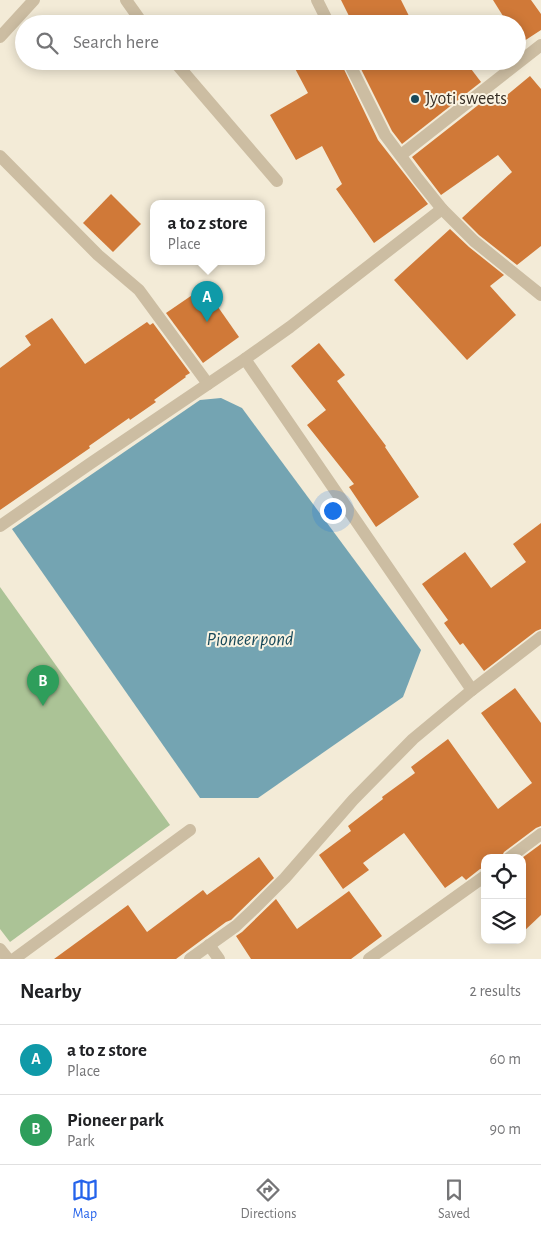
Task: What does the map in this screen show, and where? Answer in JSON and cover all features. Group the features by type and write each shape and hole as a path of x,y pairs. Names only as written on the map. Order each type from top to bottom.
{"street":[{"path":"20,15 34,0"},
{"path":"126,0 137,15"},
{"path":"317,0 324,15"},
{"path":"0,37 15,21"},
{"path":"526,57 541,45"},
{"path":"182,70 277,181"},
{"path":"352,70 385,135 442,209 474,241 541,295"},
{"path":"401,156 509,70"},
{"path":"0,156 98,255 139,290 208,384"},
{"path":"0,526 245,360 442,209"},
{"path":"245,360 472,690"},
{"path":"190,959 236,926 254,909 285,878 353,800 413,739 472,690 541,637"},
{"path":"14,959 190,830"},
{"path":"514,854 541,834"},
{"path":"369,959 481,879"},
{"path":"209,944 219,959"},
{"path":"0,949 8,959"}],"green space":[{"path":"0,587 170,825 10,942 0,929"}],"water":[{"name":"Pioneer pond","path":"221,398 242,408 421,650 403,697 258,798 200,798 12,529 200,400"}],"building":[{"path":"341,0 401,0 408,15 348,15"},
{"path":"493,0 531,0 541,14 541,30 526,40 526,15 502,15"},
{"path":"296,70 344,70 378,140 428,204 374,243 336,189 342,184 322,146 296,160 270,115 308,93"},
{"path":"362,70 472,70 481,82 402,144 392,131"},
{"path":"530,76 541,89 541,246 517,265 479,235 462,218 512,172 498,155 441,195 412,157 491,95 493,97 496,94 501,100"},
{"path":"111,194 141,224 113,252 83,223"},
{"path":"450,229 504,275 490,286 516,315 467,360 394,280"},
{"path":"204,287 239,337 203,363 166,313"},
{"path":"52,318 85,364 147,322 150,325 153,323 190,373 154,400 156,402 130,420 129,418 89,446 90,448 0,510 0,368 31,345 25,336"},
{"path":"319,343 345,375 337,381 386,446 419,497 376,527 349,487 354,484 307,425 326,410 291,366"},
{"path":"541,523 541,629 484,671 463,643 460,645 444,623 448,620 422,584 465,552 491,588 526,562 513,544"},
{"path":"515,688 541,723 541,826 503,854 481,854 481,869 466,880 462,876 445,888 404,833 363,863 369,870 343,889 319,855 351,831 348,826 383,799 382,797 415,773 411,767 448,739 498,809 532,783 481,713"},
{"path":"541,844 541,915 526,929 526,899 526,855"},
{"path":"259,857 274,878 231,920 176,959 54,959 128,905 147,932 203,890 207,895"},
{"path":"349,891 382,936 351,959 251,959 236,936 276,899 297,929"}],"place":[{"name":"Jyoti sweets","path":"415,99"},
{"name":"a to z store","path":"207,322"},
{"name":"Pioneer park","path":"43,706"}]}
